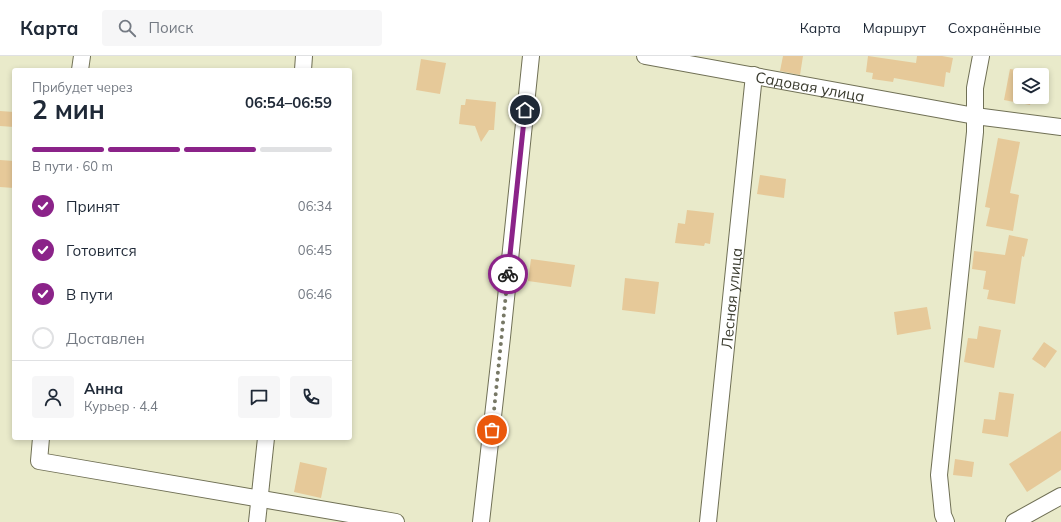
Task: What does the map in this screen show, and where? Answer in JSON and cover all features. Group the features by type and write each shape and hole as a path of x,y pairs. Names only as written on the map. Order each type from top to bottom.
{"street":[{"path":"80,68 82,56"},
{"path":"302,68 304,56"},
{"path":"481,522 531,56"},
{"name":"Садовая улица","path":"645,56 975,116 1061,126"},
{"path":"946,522 943,515 939,475 975,132 976,88 981,56"},
{"name":"Лесная улица","path":"708,522 754,75"},
{"path":"41,440 39,461 396,522"},
{"path":"257,522 266,440"},
{"path":"1014,522 1061,496"}],"building":[{"path":"783,56 803,56 800,75 780,71"},
{"path":"868,56 916,63 917,56 942,56 953,58 950,73 946,72 944,87 894,78 893,82 872,79 873,73 866,72"},
{"path":"421,59 446,63 440,94 416,90"},
{"path":"1010,69 1013,69 1013,102 1004,100"},
{"path":"466,99 496,102 494,130 489,130 481,142 475,126 459,124 461,105 465,105"},
{"path":"0,111 12,112 12,127 0,126"},
{"path":"998,138 1020,142 1010,193 1019,195 1013,231 986,226 990,208 985,207"},
{"path":"0,160 12,161 12,188 0,187"},
{"path":"760,175 786,179 784,198 757,194"},
{"path":"687,210 714,213 710,244 705,243 704,246 675,243 678,223 685,224"},
{"path":"1009,235 1028,239 1024,257 1022,256 1015,304 987,299 989,290 983,289 986,271 972,269 974,251 1005,255"},
{"path":"531,259 575,265 571,287 528,281"},
{"path":"625,278 659,282 655,314 622,310"},
{"path":"927,307 931,329 897,335 894,312"},
{"path":"979,326 1001,330 994,368 964,362 968,338 977,339"},
{"path":"1044,342 1057,351 1045,368 1032,359"},
{"path":"999,392 1014,394 1008,437 982,433 984,419 995,420"},
{"path":"1061,431 1061,470 1027,492 1009,464"},
{"path":"955,459 974,462 972,477 953,475"},
{"path":"300,462 327,468 321,498 294,492"}],"way so far":[{"path":"492,430 508,274"}],"route":[{"path":"508,274 525,110"}]}
